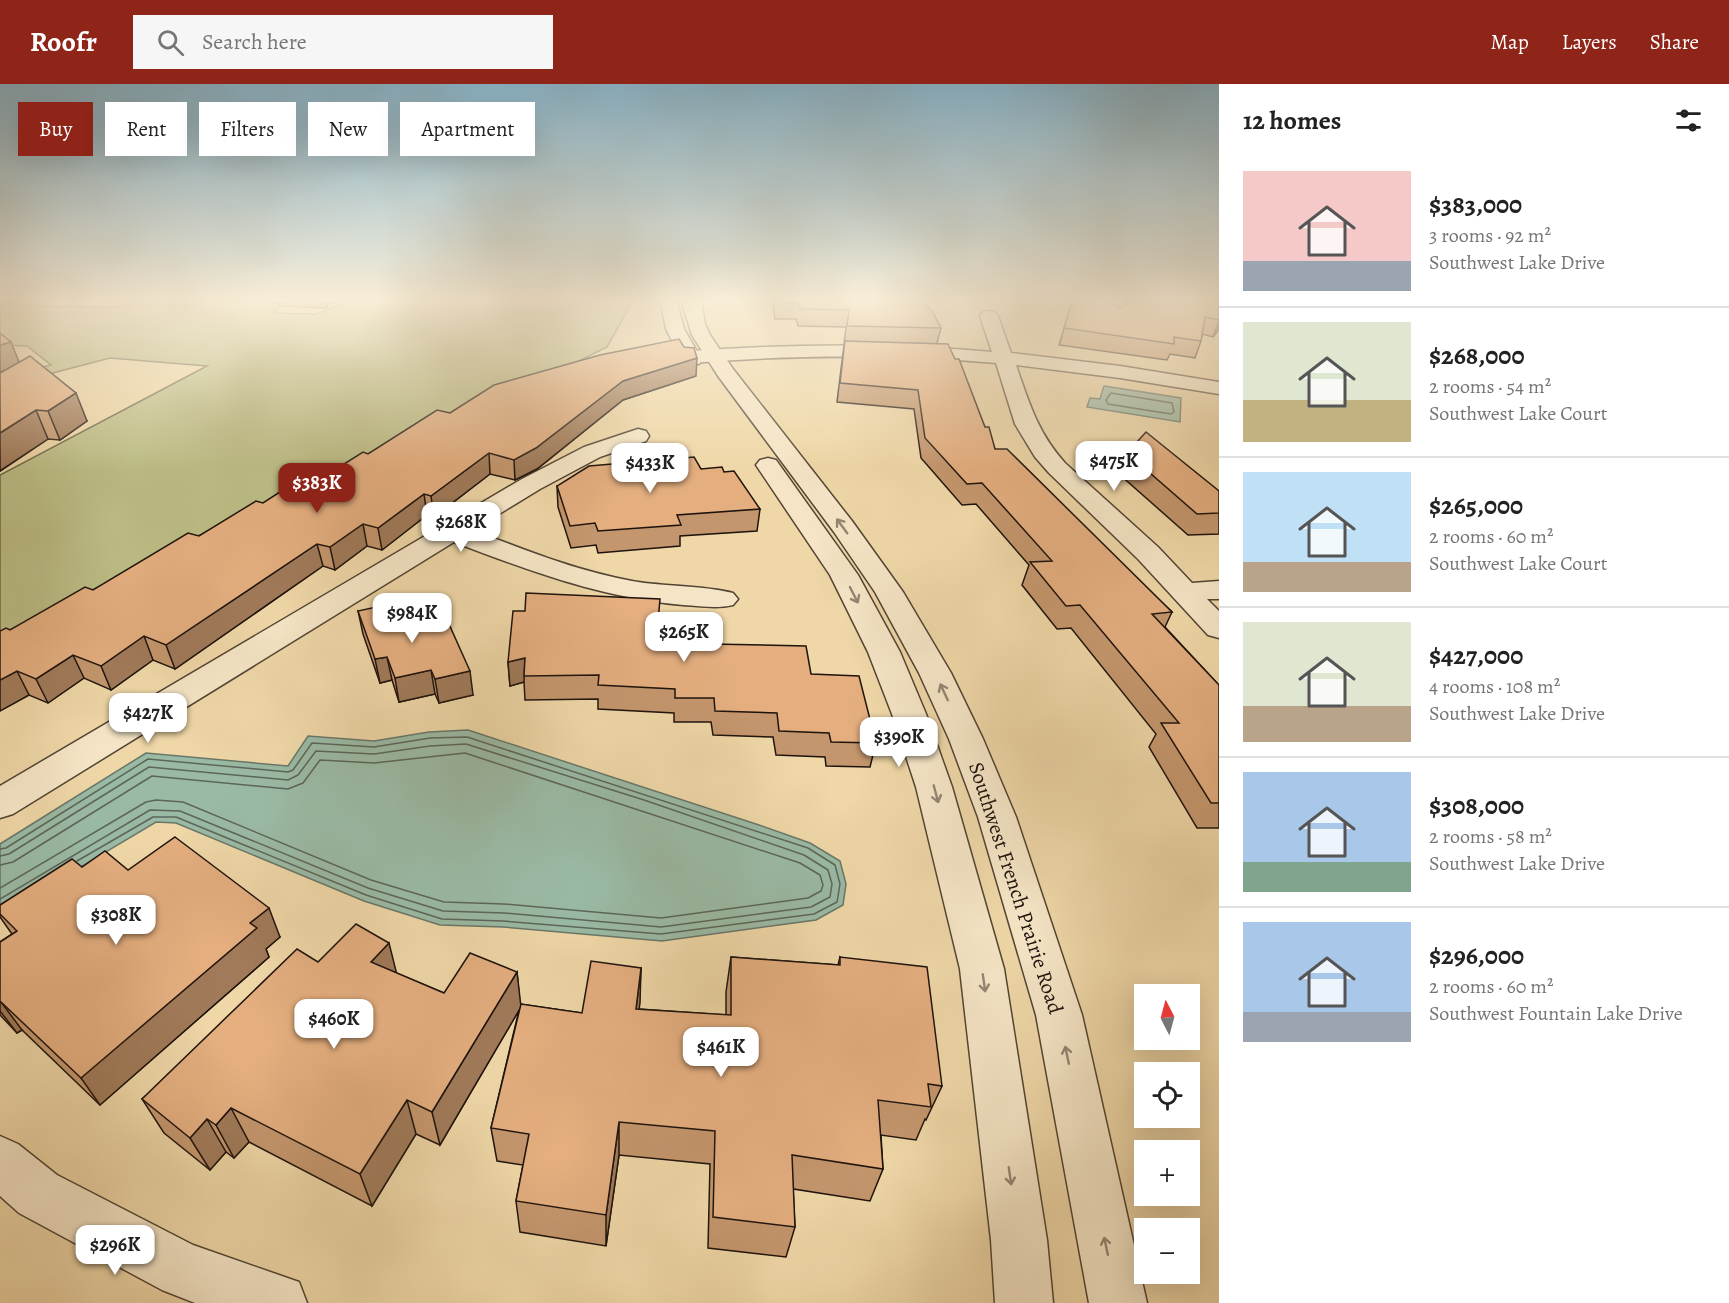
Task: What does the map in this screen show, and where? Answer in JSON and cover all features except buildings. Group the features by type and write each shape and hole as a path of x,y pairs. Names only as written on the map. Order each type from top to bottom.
{"street":[{"name":"Southwest French Prairie Road","path":"702,356 844,575 884,652 909,714 934,787 982,969 1019,1240 1024,1303"},
{"name":"Southwest French Prairie Road","path":"702,356 843,527 889,592 935,673 966,739 997,817 1059,1015 1118,1303"},
{"path":"973,356 1094,368 1219,388"},
{"path":"1002,357 1026,424 1043,452 1057,468 1148,553 1219,629"},
{"path":"0,804 531,484 591,452 638,436"},
{"path":"453,532 550,570 606,585 667,595 723,599"},
{"path":"1186,592 1219,590"},
{"path":"0,1162 38,1194 182,1270 278,1303"}],"green space":[{"path":"39,356 589,356 0,650 0,475 207,366 110,358 45,375 0,399 0,378 51,365"}],"water":[{"path":"1104,386 1181,398 1180,422 1087,407 1090,398 1100,399"},
{"path":"468,730 810,843 840,861 846,884 843,905 816,920 662,941 503,927 440,925 364,901 176,823 156,822 0,915 0,844 146,753 288,766 308,736 374,741 429,732"}]}
